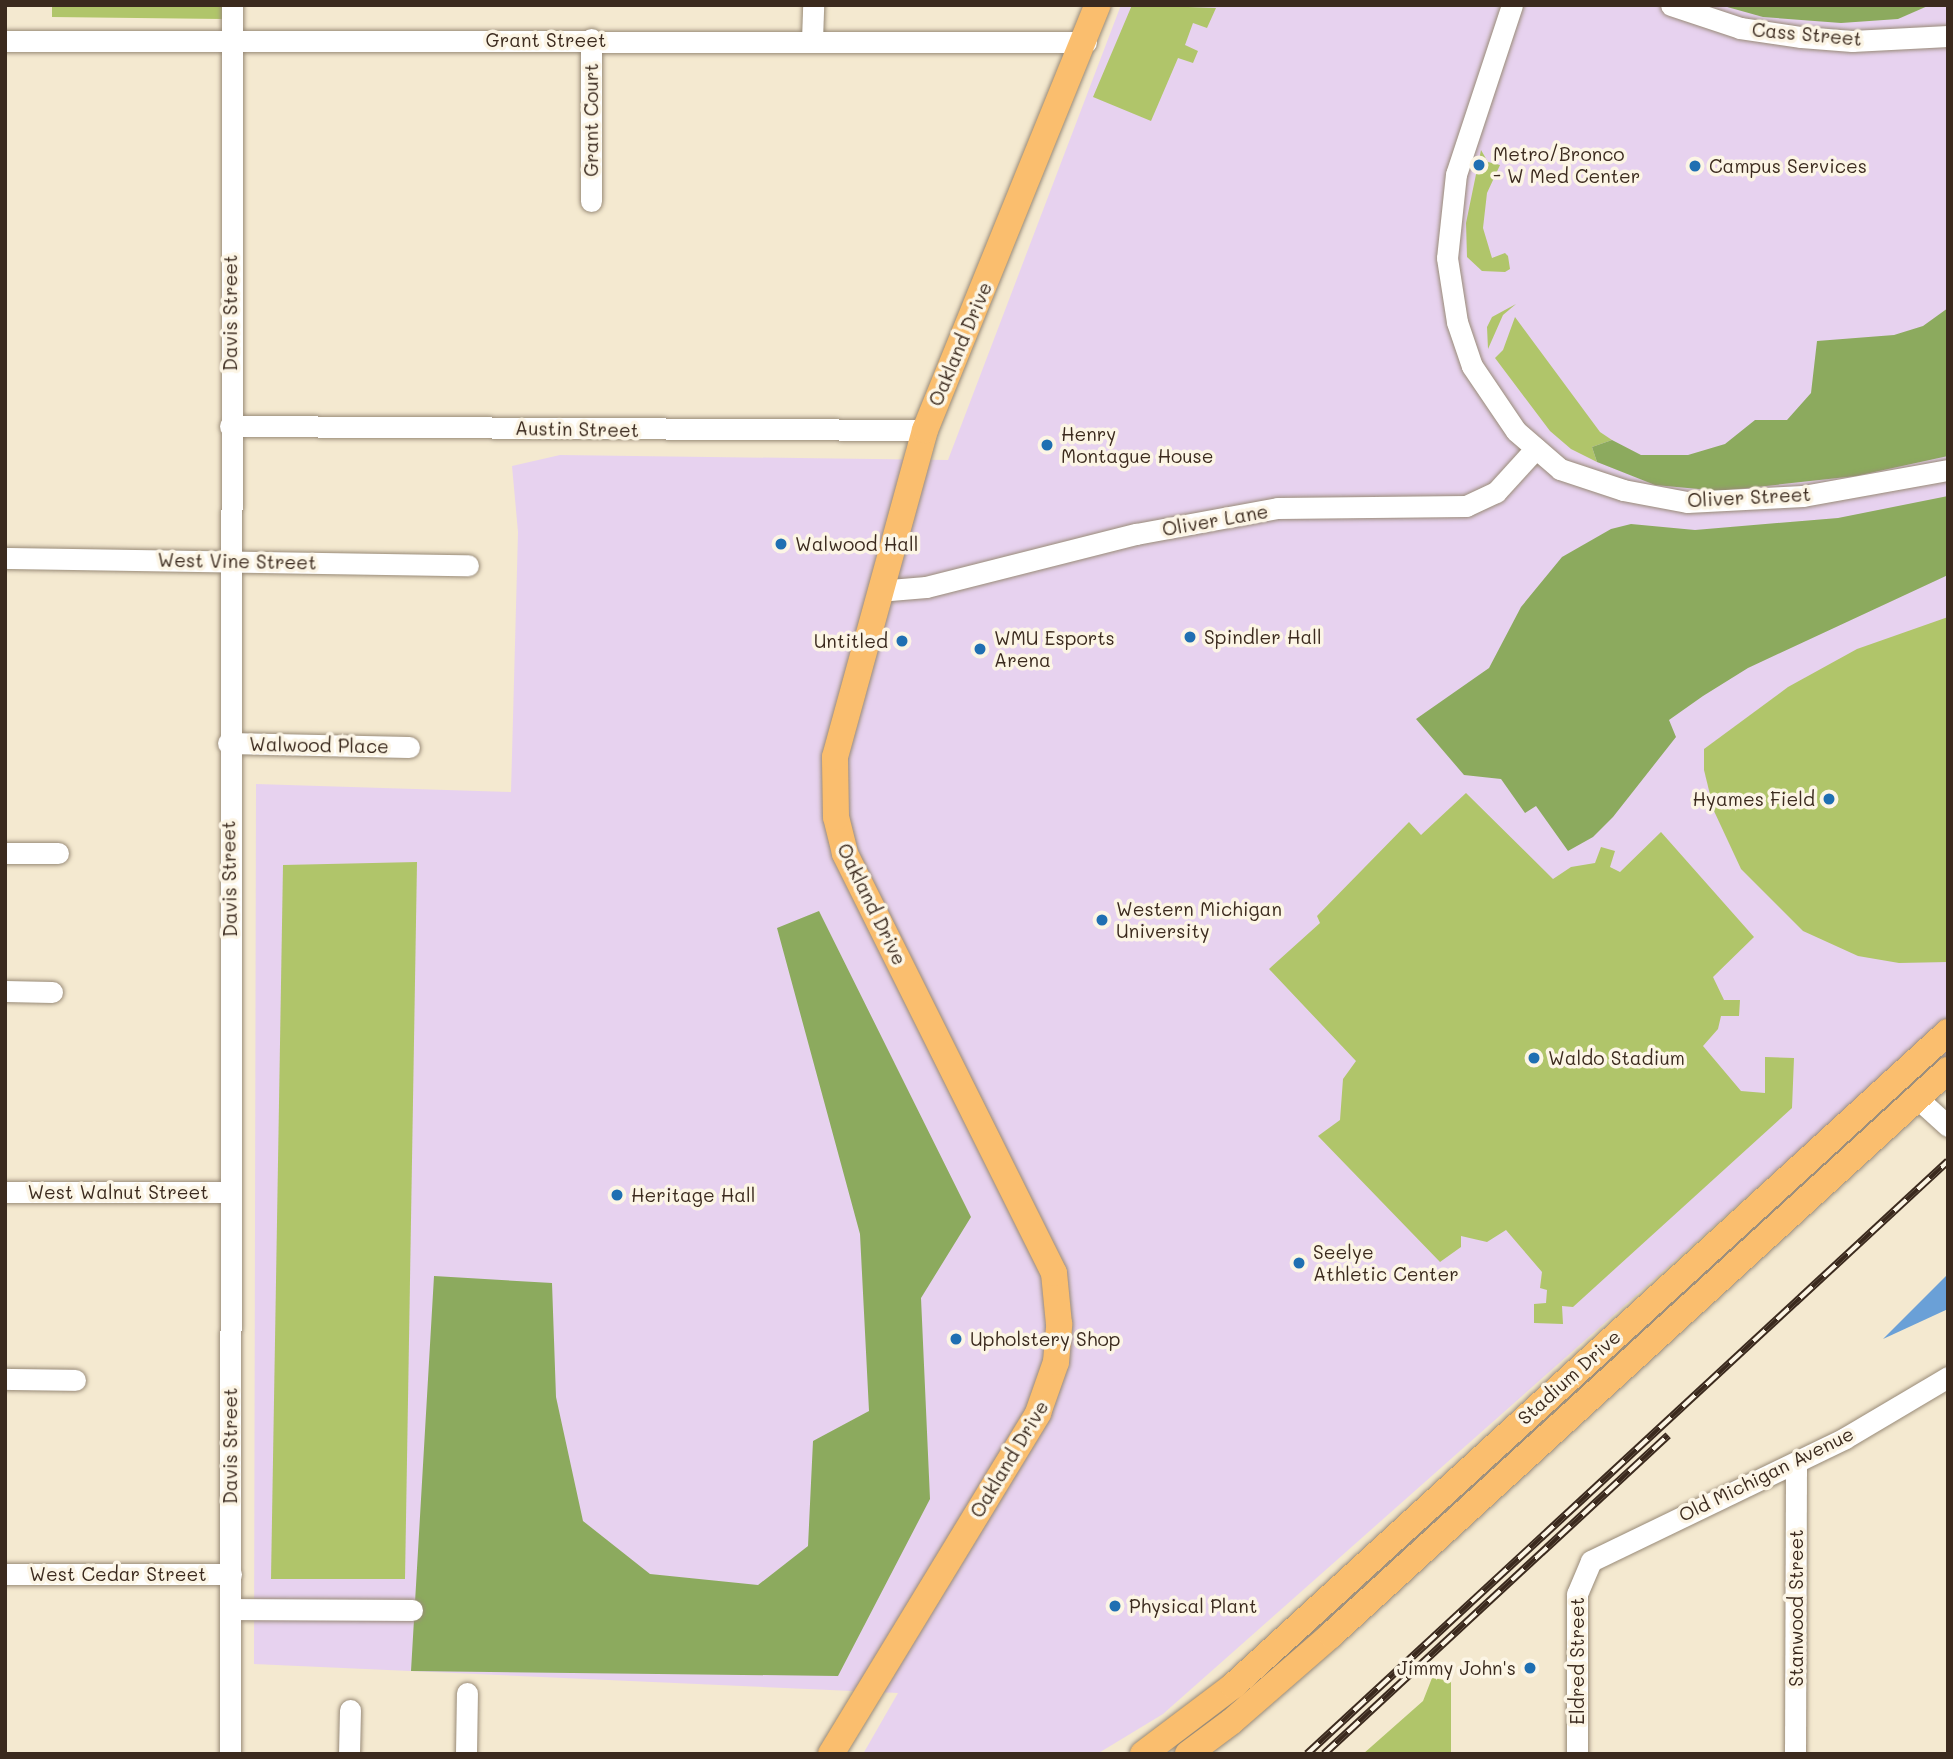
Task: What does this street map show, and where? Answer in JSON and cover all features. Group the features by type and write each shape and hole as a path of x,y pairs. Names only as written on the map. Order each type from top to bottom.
{"main road":[{"name":"Oakland Drive","path":"831,1754 1038,1413 1056,1362 1059,1324 1054,1273 839,838 835,757 878,591 925,430 1086,42 1098,5"},
{"name":"Stadium Drive","path":"1143,1754 1190,1721 1948,1032"},
{"name":"Stadium Drive","path":"1196,1748 1341,1626 1948,1070"}],"street":[{"name":"Davis Street","path":"230,1754 232,1609 228,743 235,560 230,426 232,5"},
{"path":"813,5 813,40"},
{"name":"Oliver Street","path":"1512,5 1505,35 1456,174 1447,258 1457,322 1472,366 1494,405 1560,469 1623,490 1687,502 1803,496 1948,470"},
{"name":"Cass Street","path":"1671,5 1730,25 1801,37 1852,41 1948,36"},
{"name":"Grant Street","path":"5,41 232,43 591,39 1086,42"},
{"name":"Grant Court","path":"591,39 591,201"},
{"name":"Austin Street","path":"230,426 925,430"},
{"name":"Oliver Lane","path":"878,591 926,587 1136,534 1278,508 1466,506 1496,492 1536,448"},
{"name":"West Vine Street","path":"5,558 468,565"},
{"name":"Walwood Place","path":"228,743 409,747"},
{"path":"5,853 58,853"},
{"path":"5,991 52,992"},
{"path":"1917,1097 1948,1126"},
{"name":"West Walnut Street","path":"5,1192 230,1192"},
{"name":"Old Michigan Avenue","path":"1584,1569 1601,1552 1796,1463 1948,1377"},
{"path":"5,1379 75,1380"},
{"name":"Stanwood Street","path":"1795,1754 1796,1463"},
{"name":"Eldred Street","path":"1577,1754 1577,1594 1584,1569"},
{"name":"West Cedar Street","path":"5,1574 231,1574"},
{"path":"232,1609 412,1610"},
{"path":"466,1754 467,1693"},
{"path":"349,1754 350,1710"}],"shaded area":[{"name":"Western Michigan University","path":"1121,5 1948,5 1948,1087 1915,1048 1163,1714 1097,1754 863,1754 898,1693 254,1664 256,784 511,792 518,532 512,466 560,455 948,460"}],"green space":[{"path":"52,5 223,5 223,19 52,17"},
{"path":"1132,5 1216,8 1207,28 1193,23 1185,45 1198,51 1193,63 1178,58 1151,121 1093,97"},
{"path":"1720,5 1930,5 1898,19 1841,23 1763,17"},
{"path":"1481,150 1488,162 1500,165 1487,193 1483,228 1492,258 1505,253 1508,256 1510,269 1505,272 1482,271 1467,257 1466,223"},
{"path":"1516,304 1503,315 1488,349 1487,327 1492,317"},
{"path":"1948,308 1948,456 1856,476 1720,491 1655,485 1597,462 1592,447 1612,440 1641,455 1688,455 1725,444 1755,420 1787,420 1811,393 1817,341 1894,335 1923,326"},
{"path":"1515,317 1600,432 1612,440 1592,447 1597,462 1571,449 1550,431 1495,358 1503,350"},
{"path":"1948,496 1948,575 1748,668 1669,720 1676,737 1613,817 1593,837 1568,851 1536,806 1525,813 1501,779 1464,775 1416,719 1489,668 1521,607 1562,557 1611,529 1631,524 1695,530 1838,518"},
{"name":"Hyames Field","path":"1948,617 1948,962 1899,963 1858,956 1803,931 1741,869 1714,811 1704,770 1704,749 1788,687 1857,649"},
{"name":"Waldo Stadium","path":"1466,793 1553,879 1571,867 1595,863 1601,847 1615,851 1610,867 1620,872 1661,832 1754,937 1713,977 1724,1000 1740,1000 1739,1016 1721,1016 1718,1029 1703,1046 1741,1091 1765,1093 1765,1057 1794,1058 1792,1108 1573,1307 1562,1306 1563,1324 1534,1323 1534,1304 1546,1303 1547,1290 1540,1288 1542,1272 1506,1230 1487,1242 1461,1236 1461,1247 1440,1262 1318,1136 1340,1120 1343,1079 1356,1061 1269,969 1320,923 1317,916 1409,822 1421,835"},
{"path":"417,862 405,1579 271,1579 283,865"},
{"path":"819,911 971,1217 921,1298 930,1499 838,1676 411,1671 434,1276 552,1283 556,1397 583,1521 650,1574 758,1585 808,1546 813,1441 869,1411 860,1234 777,928"},
{"path":"1432,1678 1451,1681 1451,1754 1363,1754 1423,1701"}],"water":[{"path":"1948,1274 1948,1309 1883,1339"}],"railway":[{"path":"1307,1754 1948,1161"},
{"path":"1324,1754 1668,1435"}],"place":[{"name":"Metro/Bronco - W Med Center","path":"1479,165"},
{"name":"Campus Services","path":"1695,166"},
{"name":"Henry Montague House","path":"1047,445"},
{"name":"Walwood Hall","path":"781,544"},
{"name":"Spindler Hall","path":"1190,637"},
{"name":"Untitled","path":"902,641"},
{"name":"WMU Esports Arena","path":"980,649"},
{"name":"Hyames Field","path":"1829,799"},
{"name":"Western Michigan University","path":"1102,920"},
{"name":"Waldo Stadium","path":"1534,1058"},
{"name":"Heritage Hall","path":"617,1195"},
{"name":"Seelye Athletic Center","path":"1299,1263"},
{"name":"Upholstery Shop","path":"956,1339"},
{"name":"Physical Plant","path":"1115,1606"},
{"name":"Jimmy John's","path":"1530,1668"}]}
